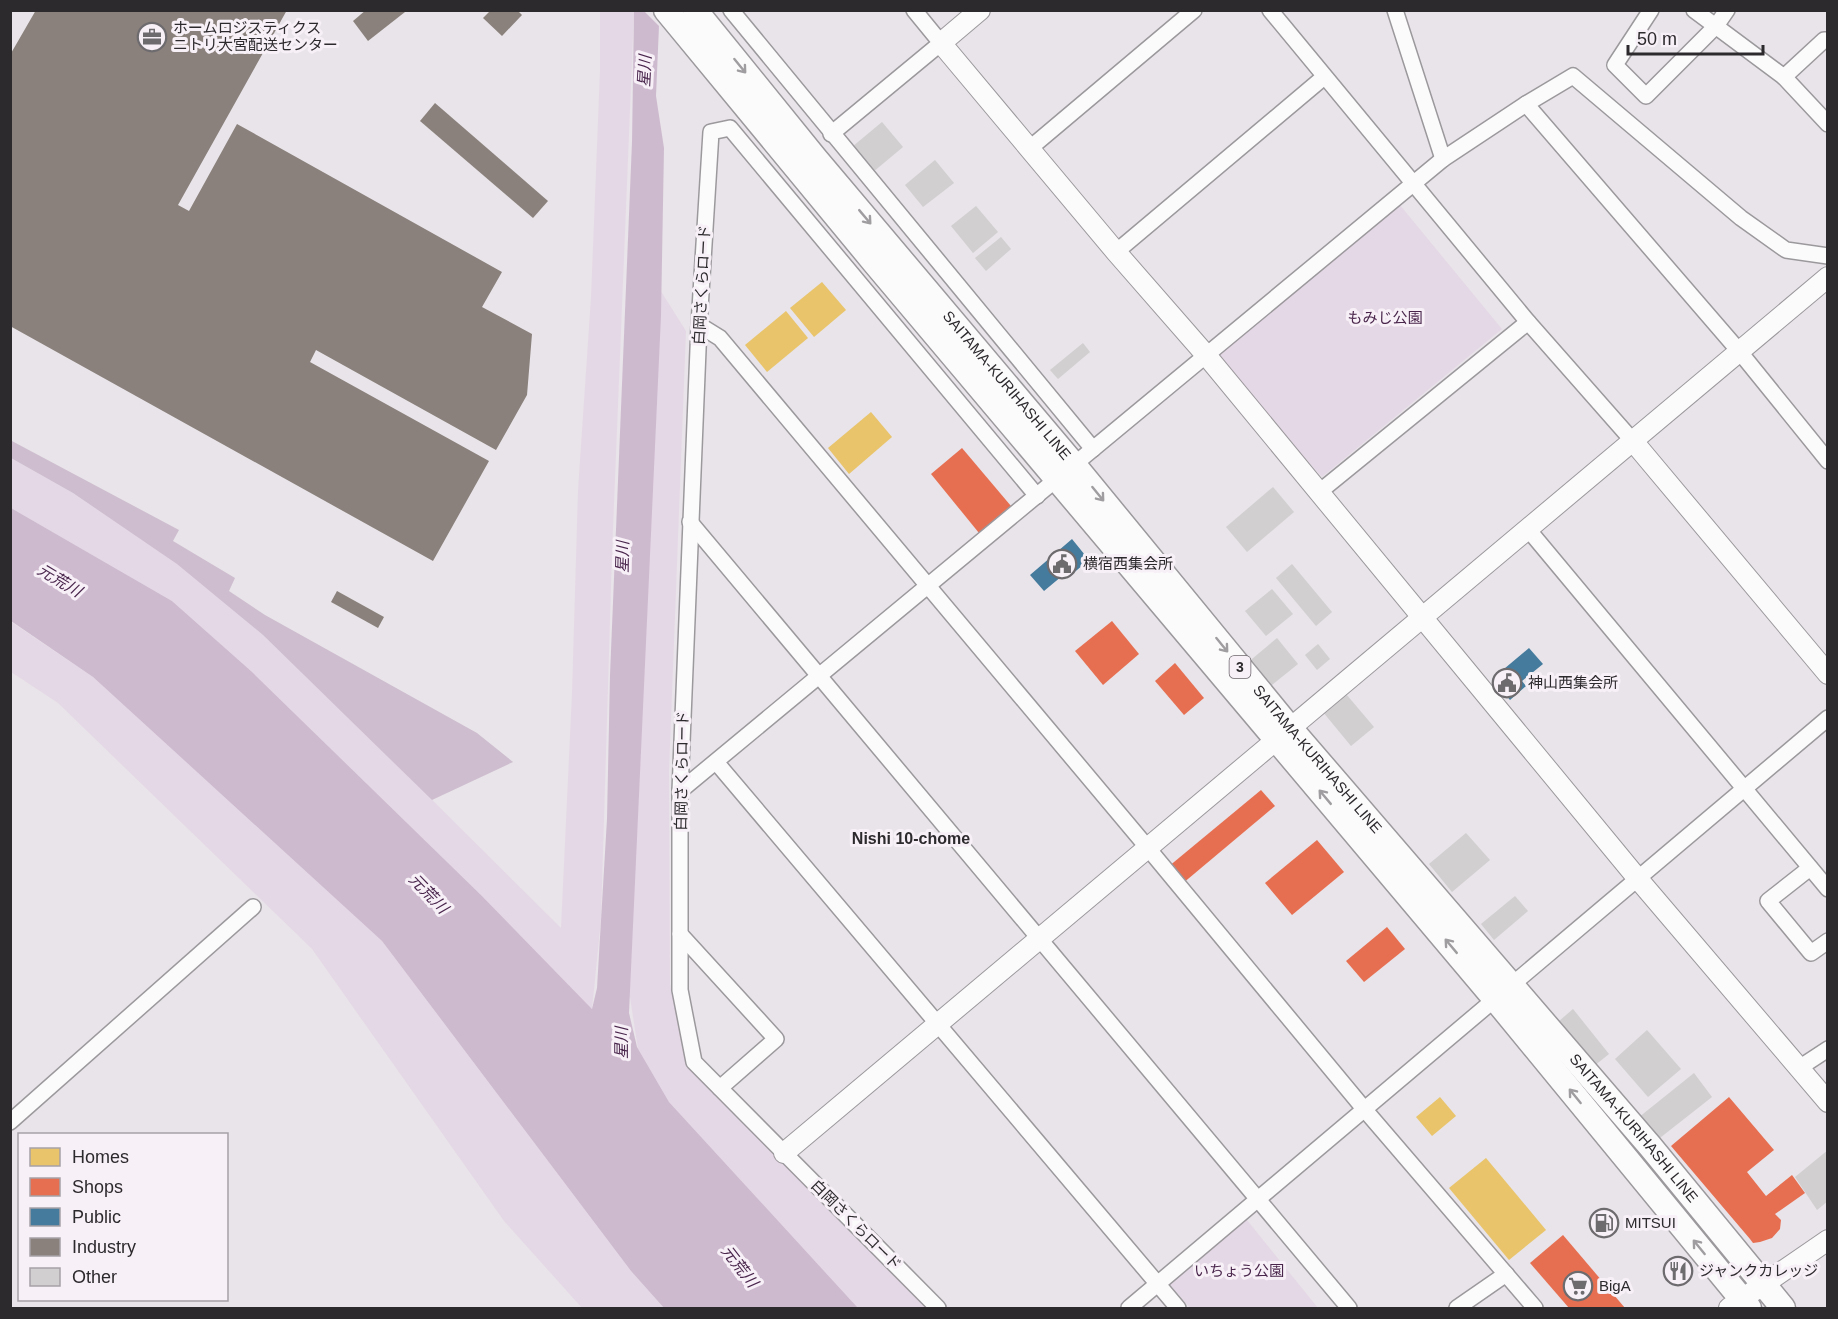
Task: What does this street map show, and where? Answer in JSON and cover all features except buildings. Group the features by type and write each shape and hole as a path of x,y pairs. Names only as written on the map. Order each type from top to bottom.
{"main road":[{"name":"SAITAMA-KURIHASHI LINE","path":"666,10 874,262 1066,472"},
{"name":"SAITAMA-KURIHASHI LINE","path":"699,16 1066,472 1503,993 1740,1306"},
{"name":"SAITAMA-KURIHASHI LINE","path":"1503,993 1650,1146 1783,1308"}],"street":[{"path":"730,10 1094,449"},
{"path":"914,10 1206,356 1638,879 1827,1102"},
{"path":"831,134 980,10"},
{"path":"1029,149 1194,10"},
{"path":"1270,10 1528,322 1632,440 1827,674"},
{"path":"1395,10 1443,159"},
{"path":"1651,10 1614,65 1646,96 1716,26 1727,10"},
{"path":"1694,10 1784,77 1827,124"},
{"path":"1784,77 1826,38"},
{"path":"681,791 1443,159 1573,76 1741,218 1786,250 1827,256"},
{"path":"1116,252 1324,77"},
{"path":"1526,104 1739,351 1827,460"},
{"name":"白岡さくらロード","path":"938,1308 694,1062 680,990 681,791 690,522 711,132 730,128 1037,496"},
{"path":"784,1153 1282,732 1827,277"},
{"path":"1318,493 1528,322"},
{"path":"699,325 720,338 1365,1110 1535,1308"},
{"path":"690,522 1349,1308"},
{"path":"1527,528 1827,889"},
{"path":"1129,1308 1827,718"},
{"path":"716,762 1178,1308"},
{"path":"1810,868 1768,901 1811,953 1827,941"},
{"path":"10,1122 254,907"},
{"path":"680,934 776,1039 720,1088"},
{"path":"1799,1068 1827,1049"},
{"path":"1740,1306 1763,1285 1827,1240"},
{"path":"1457,1308 1506,1274"}],"green space":[{"path":"600,11 634,11 612,553 601,919 592,1009 482,896 251,671 172,601 11,508 11,458 73,493 177,563 263,635 561,928 572,693 578,490 591,297 600,70"},
{"name":"もみじ公園","path":"1395,199 1502,329 1322,477 1215,358"},
{"path":"657,285 686,331 669,771 670,984 688,1067 927,1308 858,1308 669,1102 638,1049 629,991"},
{"path":"10,621 93,677 382,941 631,1271 664,1308 582,1308 504,1221 312,949 58,703 11,672"},
{"name":"いちょう公園","path":"1243,1215 1318,1308 1190,1308 1167,1281"}],"shaded area":[{"path":"10,440 179,530 173,541 235,578 229,591 265,615 477,733 513,762 432,800 263,635 177,564 73,493 11,458"}],"water":[{"path":"634,11 644,11 659,26 656,96 664,148 661,316 629,1013 637,1047 669,1102 858,1308 664,1308 631,1271 382,941 93,677 11,621 11,508 172,601 251,671 482,896 592,1009 597,988 607,819 610,675 632,142"}],"place":[{"name":"ホームロジスティクス ニトリ大宮配送センター","path":"152,37"},
{"name":"横宿西集会所","path":"1062,564"},
{"name":"神山西集会所","path":"1507,683"},
{"name":"MITSUI","path":"1604,1223"},
{"name":"ジャンクカレッジ","path":"1678,1271"},
{"name":"BigA","path":"1578,1286"}],"district":[{"name":"Nishi 10-chome","path":"911,838"}],"water label":[{"name":"星川","path":"644,71"},
{"name":"星川","path":"622,557"},
{"name":"元荒川","path":"60,580"},
{"name":"元荒川","path":"429,893"},
{"name":"星川","path":"621,1043"},
{"name":"元荒川","path":"740,1266"}]}
